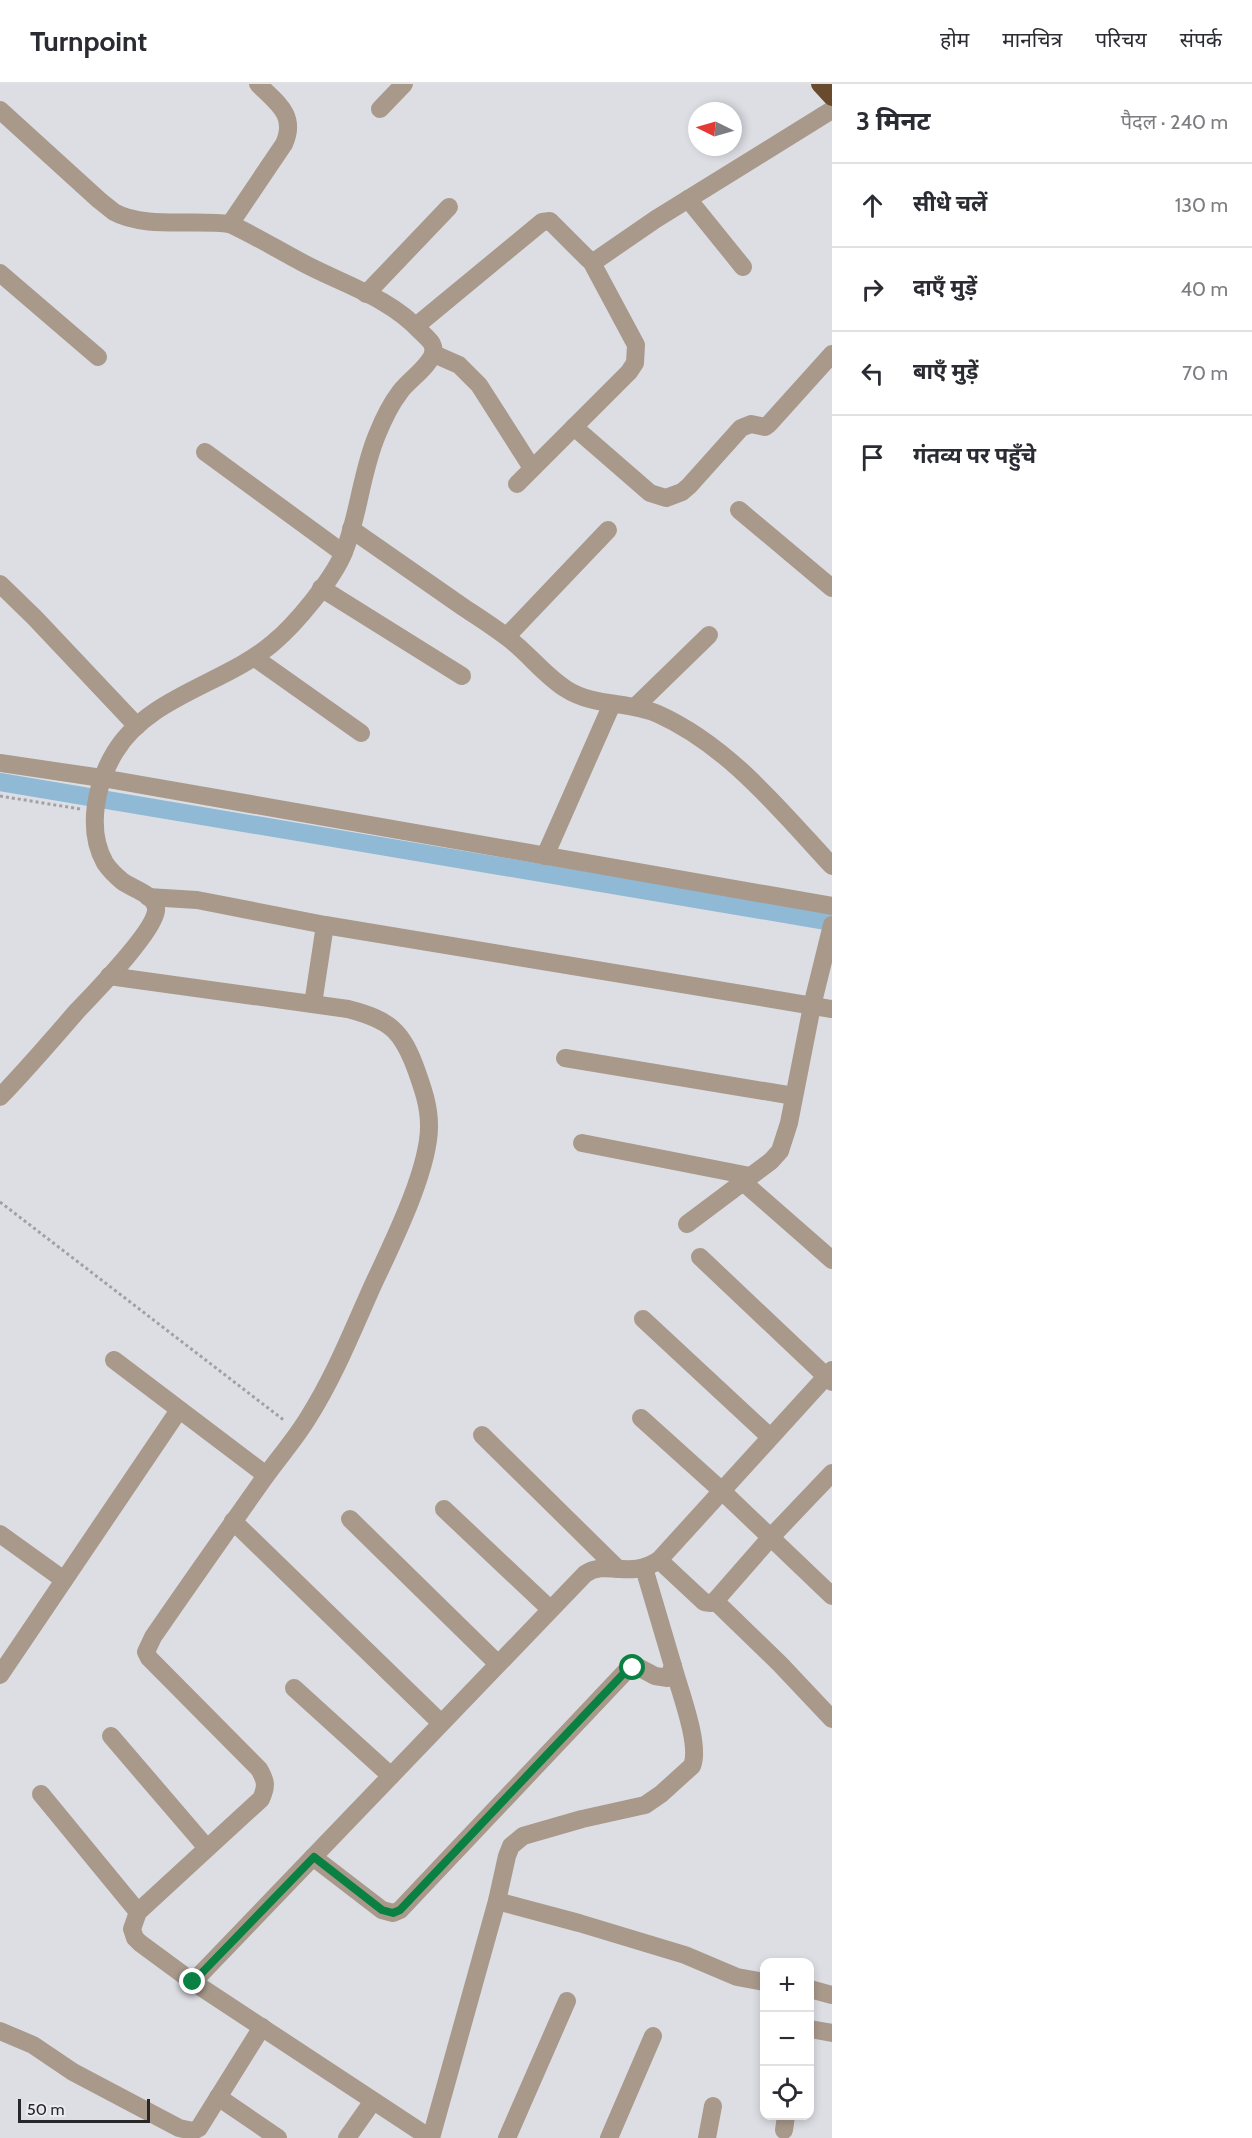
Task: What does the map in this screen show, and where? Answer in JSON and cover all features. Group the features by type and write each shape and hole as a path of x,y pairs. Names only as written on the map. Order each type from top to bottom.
{"highway":[{"path":"820,84 832,97"}],"street":[{"path":"230,224 289,134 286,115 258,84"},
{"path":"380,109 404,84"},
{"path":"0,110 99,200 116,212 134,219 151,221 230,224 406,317 433,346 434,354 400,392 378,432 363,475 343,554 321,588 277,640 255,658 161,707 137,726 116,749 98,796 96,832 106,864 120,880 154,901 156,908 148,928 109,976 0,1097"},
{"path":"591,261 599,259 656,219 832,110"},
{"path":"688,199 742,267"},
{"path":"366,294 449,207"},
{"path":"416,326 542,222 550,221 591,261 636,345 635,363 629,372 517,484"},
{"path":"0,273 98,357"},
{"path":"434,354 459,365 479,385 532,468"},
{"path":"574,427 650,494 666,498 674,496 689,486 741,428 751,424 765,427 769,424 832,354"},
{"path":"205,452 343,554"},
{"path":"739,510 832,588"},
{"path":"351,529 507,636 551,679 567,690 589,700 635,707 658,714 688,731 740,770 832,866"},
{"path":"507,636 608,530"},
{"path":"0,585 35,618 137,726"},
{"path":"321,588 462,676"},
{"path":"635,707 709,635"},
{"path":"255,658 361,733"},
{"path":"545,856 612,704"},
{"path":"0,763 98,796 545,856 832,906"},
{"path":"148,897 197,900 325,925 832,1009"},
{"path":"313,1004 325,925"},
{"path":"687,1224 771,1161 780,1151 789,1123 812,1006 830,933"},
{"path":"109,976 348,1009 373,1016 387,1024 399,1035 409,1051 423,1088 429,1127 426,1149 417,1178 384,1261 336,1368 298,1431 153,1637 146,1652 149,1658 259,1769 265,1779 266,1788 261,1799 138,1912 132,1929 135,1938 193,1982 431,2138 497,1901 507,1856 516,1840 582,1819 645,1805 661,1794 692,1766 695,1760 694,1744 672,1666 651,1564"},
{"path":"565,1058 794,1096"},
{"path":"582,1143 746,1179 832,1260"},
{"path":"193,1982 585,1574 592,1569 618,1569 651,1564 830,1376 700,1257"},
{"path":"642,1319 770,1437"},
{"path":"114,1360 266,1475"},
{"path":"0,1675 179,1410"},
{"path":"641,1418 722,1491 832,1596"},
{"path":"482,1435 618,1569"},
{"path":"651,1564 704,1602 715,1601 832,1473"},
{"path":"444,1509 550,1609"},
{"path":"350,1519 498,1664"},
{"path":"233,1521 441,1723"},
{"path":"0,1534 64,1580"},
{"path":"715,1601 832,1719"},
{"path":"314,1857 382,1910 393,1913 400,1910 626,1671 638,1667 655,1676 668,1678 672,1666"},
{"path":"294,1688 391,1776"},
{"path":"111,1736 207,1848"},
{"path":"41,1794 138,1912"},
{"path":"497,1901 686,1955 737,1977 760,1981"},
{"path":"814,1990 832,1995"},
{"path":"507,2138 567,2001"},
{"path":"0,2031 33,2045 73,2072 184,2130 193,2131 199,2128 262,2027"},
{"path":"814,2030 832,2032"},
{"path":"609,2138 653,2036"},
{"path":"218,2097 278,2138"},
{"path":"347,2138 374,2101"},
{"path":"707,2138 713,2106"}],"path":[{"path":"0,796 98,796"},
{"path":"0,1202 298,1431"}],"waterway":[{"path":"0,782 832,922"}],"route":[{"path":"193,1982 314,1857 382,1910 393,1913 400,1910 626,1671 633,1668"}]}
